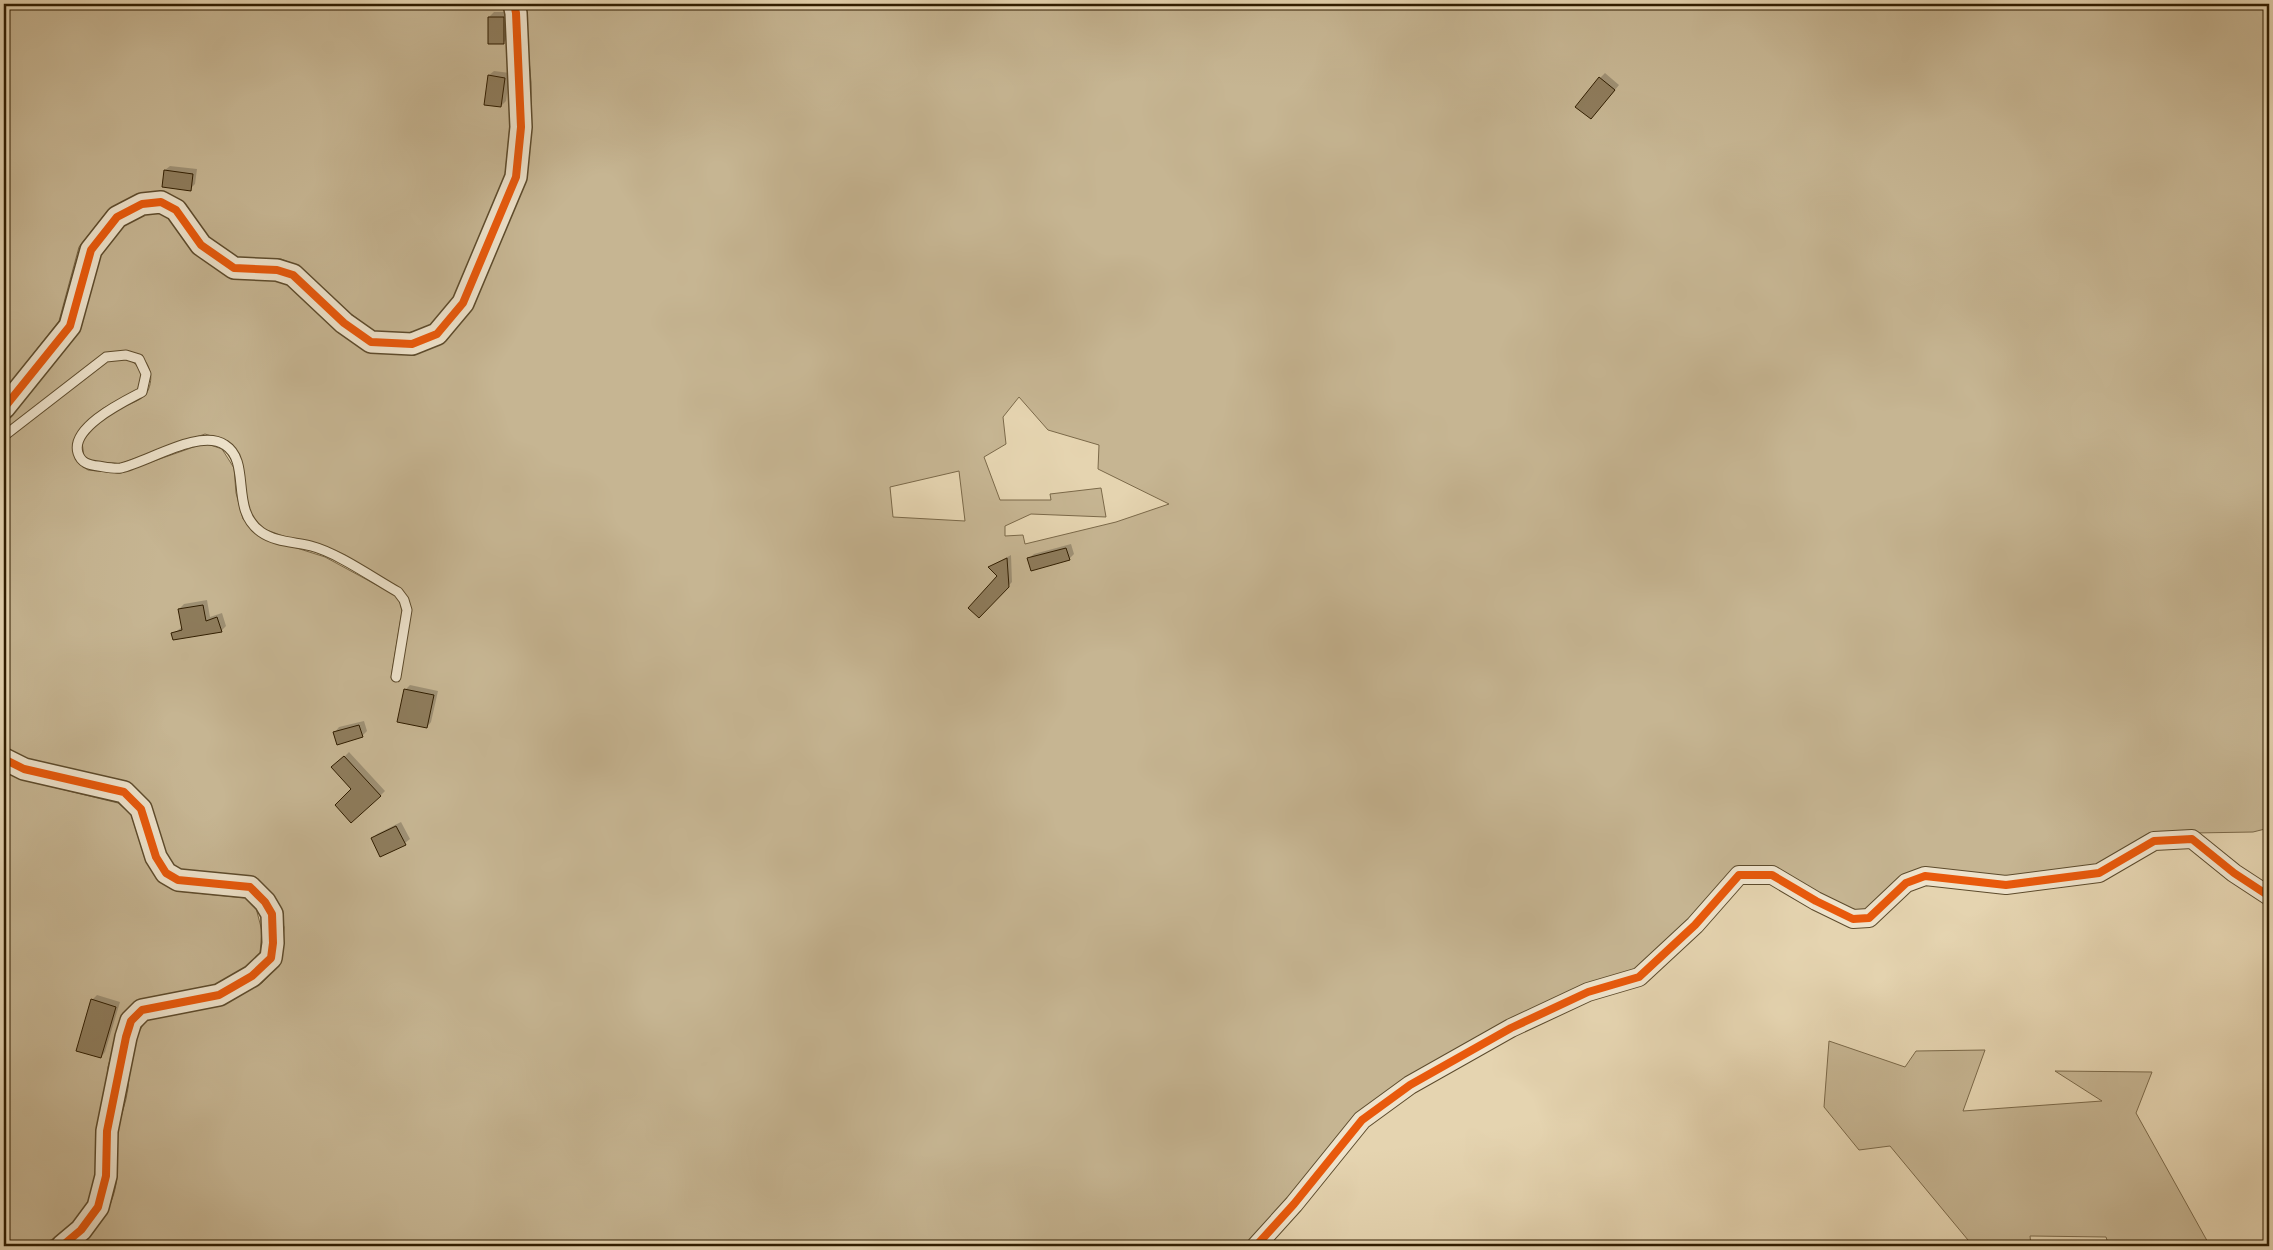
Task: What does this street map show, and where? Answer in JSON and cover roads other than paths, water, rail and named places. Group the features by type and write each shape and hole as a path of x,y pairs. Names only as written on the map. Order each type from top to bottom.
{"street":[{"path":"4,408 70,326 91,250 117,217 142,204 162,202 176,210 201,245 234,268 277,270 293,275 344,323 371,342 412,344 437,334 463,303 516,178 521,127 520,71 514,4"},
{"path":"4,759 24,769 124,792 141,809 156,857 166,872 178,880 250,887 265,902 272,914 273,943 271,958 252,976 219,995 142,1010 131,1022 124,1045 107,1132 106,1176 98,1207 81,1230 62,1246"},
{"path":"1256,1246 1294,1204 1362,1120 1410,1085 1510,1028 1588,992 1639,977 1695,925 1739,875 1772,875 1816,901 1853,919 1869,918 1906,883 1925,876 2006,884 2099,873 2154,841 2192,839 2234,873 2269,896"}],"lane":[{"path":"4,436 106,357 126,355 139,359 146,374 142,392 104,413 86,430 77,444 81,460 89,465 119,468 205,439 225,444 239,467 240,492 246,517 261,532 295,544 311,546 328,553 398,592 404,600 407,610 396,677"}]}
